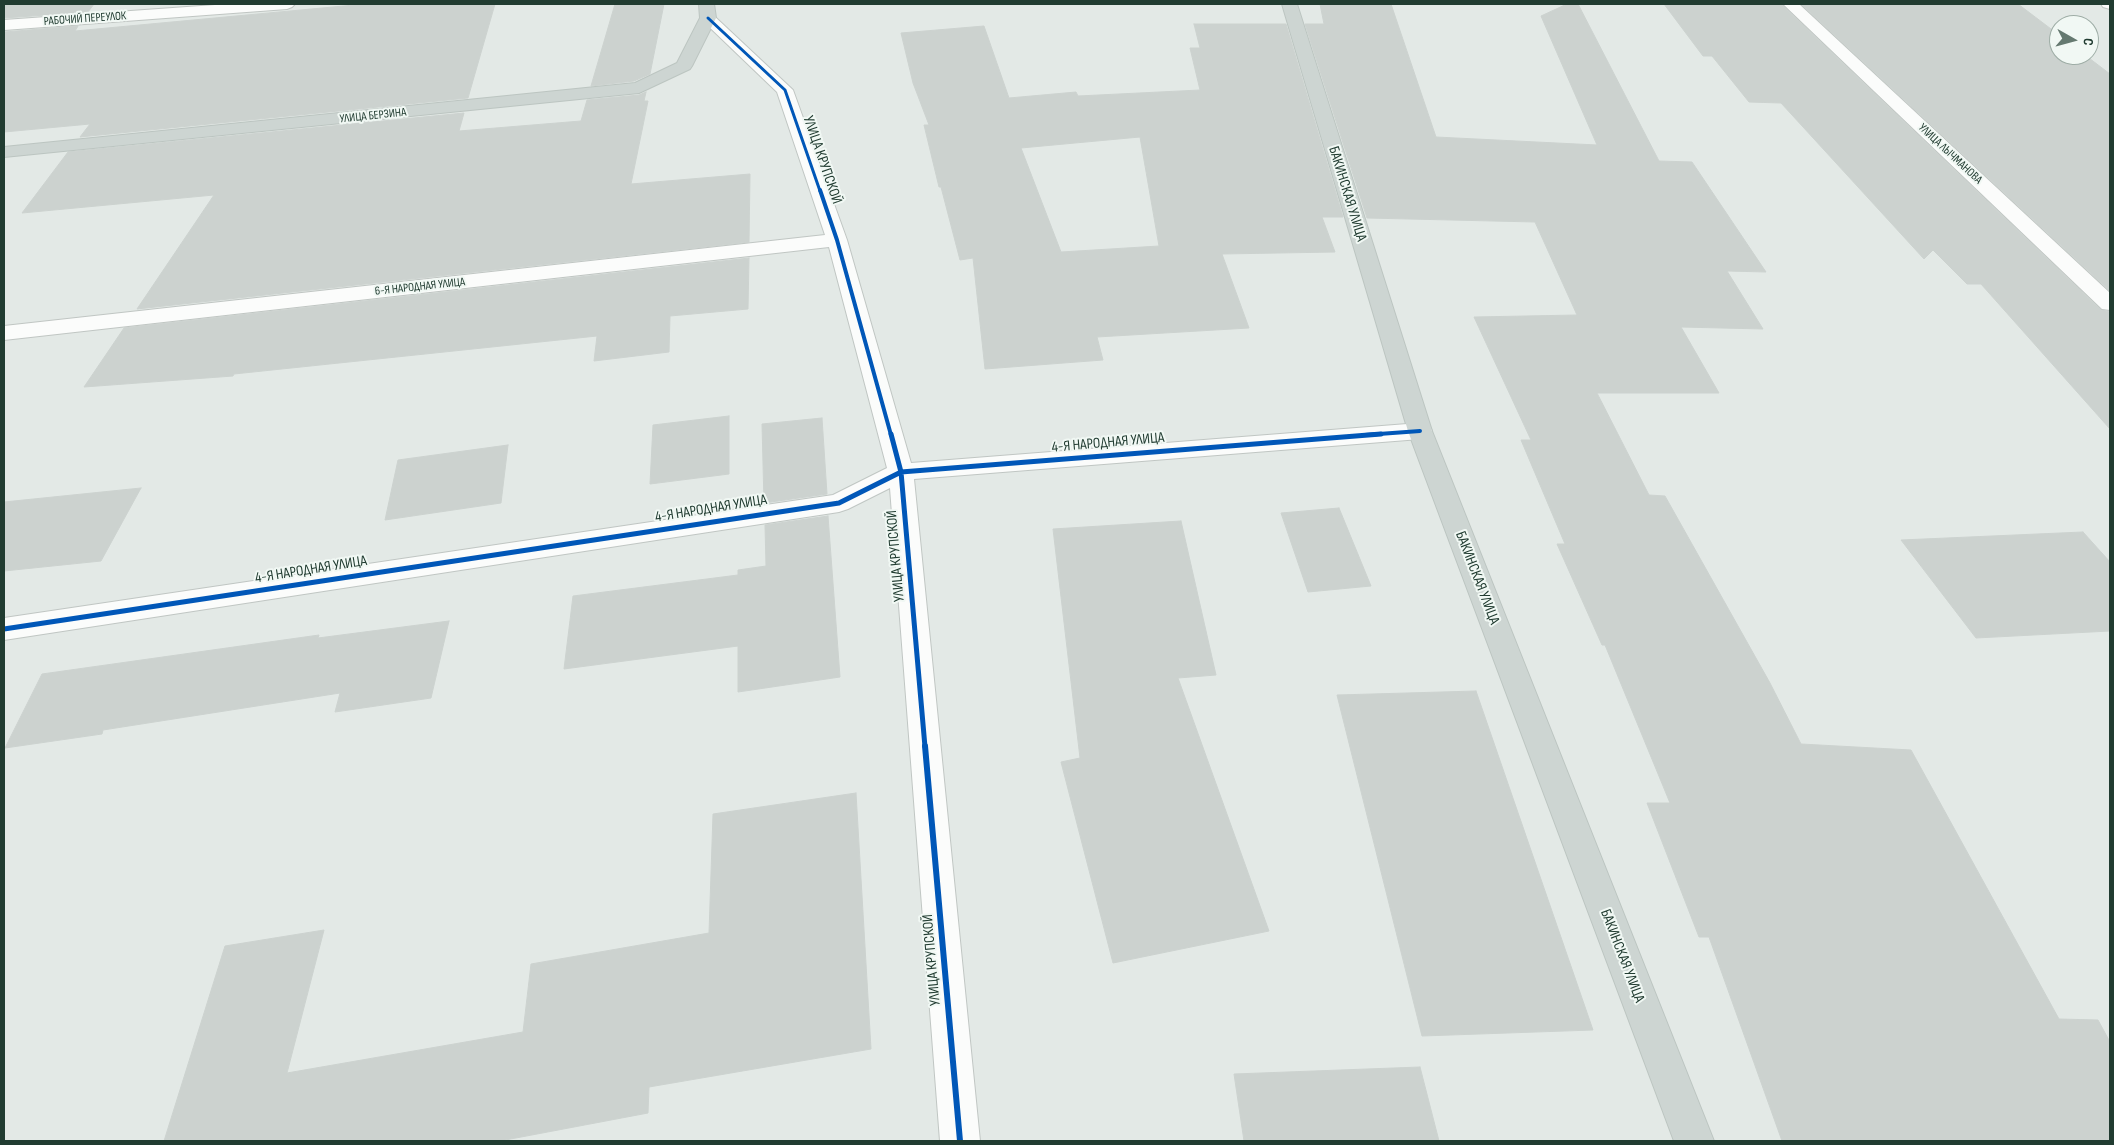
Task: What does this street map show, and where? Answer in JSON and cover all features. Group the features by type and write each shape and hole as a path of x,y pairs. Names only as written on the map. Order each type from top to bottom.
{"main road":[{"name":"БАКИНСКАЯ УЛИЦА","path":"1289,4 1420,431 1694,1141"},
{"name":"УЛИЦА БЕРЗИНА","path":"4,152 639,88 684,66 707,11"}],"street":[{"name":"РАБОЧИЙ ПЕРЕУЛОК","path":"4,25 287,4"},
{"name":"УЛИЦА ЛЫЧМАНОВА","path":"1790,4 2110,304"},
{"name":"УЛИЦА КРУПСКОЙ","path":"707,11 785,90 837,240 901,472 960,1141"},
{"name":"6-Я НАРОДНАЯ УЛИЦА","path":"4,333 837,240"},
{"name":"4-Я НАРОДНАЯ УЛИЦА","path":"4,629 839,503 901,472 1420,431"}],"building":[{"path":"4,4 94,4 88,12 4,18"},
{"path":"365,4 495,4 468,98 80,137 90,124 4,132 4,32 78,26 75,31"},
{"path":"615,4 664,4 650,74 634,81 591,86"},
{"path":"1320,4 1391,4 1436,137 1597,145 1541,16 1567,4 1578,4 1659,161 1692,162 1766,272 1727,271 1763,329 1681,327 1719,393 1597,393 1649,495 1665,496 1770,683 1801,744 1911,750 2059,1019 2098,1020 2110,1042 2110,1141 1782,1141 1709,937 1699,937 1647,803 1670,803 1605,645 1602,645 1557,544 1565,544 1521,440 1531,440 1474,317 1577,315 1535,222 1367,218 1305,24 1324,24"},
{"path":"1664,4 1781,4 2101,310 2110,312 2110,429 1981,284 1967,284 1933,250 1924,259 1781,103 1749,102 1712,56 1703,56"},
{"path":"1801,4 2018,4 2049,27 2049,65 2098,65 2110,74 2110,291"},
{"path":"1194,24 1286,24 1343,217 1322,217 1335,252 1222,254 1249,328 1097,337 1103,360 985,369 973,258 960,260 924,125 929,125 913,83 901,33 984,26 1009,98 1076,92 1078,96 1200,90 1190,48 1200,48","holes":["1140,137 1159,246 1061,252 1021,148"]},
{"path":"646,92 644,101 648,101 631,184 750,174 749,242 137,309 214,195 22,213 68,152 464,113 459,131 581,121 587,100 639,95"},
{"path":"749,258 748,309 670,316 669,352 594,361 597,336 234,374 233,376 84,387 124,328"},
{"path":"729,416 729,474 650,484 653,425"},
{"path":"822,418 827,494 764,503 762,424"},
{"path":"508,445 501,503 385,520 398,460"},
{"path":"141,488 101,561 4,571 4,502"},
{"path":"1339,508 1371,586 1308,592 1281,513"},
{"path":"828,516 840,677 738,692 738,646 564,669 573,596 738,575 738,570 766,566 765,525"},
{"path":"1181,521 1216,675 1178,678 1269,931 1113,963 1061,762 1080,758 1053,529"},
{"path":"2083,532 2110,562 2110,631 1976,638 1901,540"},
{"path":"449,621 431,698 335,712 340,693 103,730 102,734 5,748 42,674 319,635 318,638"},
{"path":"1476,691 1593,1030 1422,1036 1337,695"},
{"path":"856,793 871,1049 649,1087 648,1113 500,1141 164,1141 225,946 324,930 287,1073 523,1032 531,964 709,933 713,814"},
{"path":"1420,1067 1439,1141 1244,1141 1234,1074"}],"cycle path":[{"path":"708,18 785,90 837,240 901,472 960,1141"},
{"path":"4,629 839,503 901,472 1420,431"}]}
